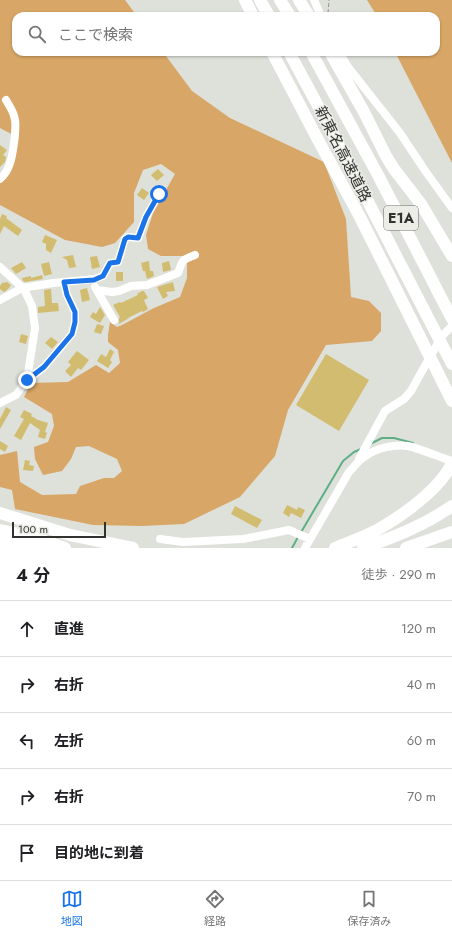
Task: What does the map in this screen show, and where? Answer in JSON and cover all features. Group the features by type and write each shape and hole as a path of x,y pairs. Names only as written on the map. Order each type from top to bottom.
{"highway":[{"path":"245,0 251,12"},
{"path":"260,0 267,12"},
{"path":"280,0 288,12"},
{"path":"300,0 307,12"},
{"path":"274,56 360,217 452,402"},
{"name":"新東名高速道路","path":"291,56 452,364"},
{"name":"新東名高速道路","path":"313,56 378,175 452,319"},
{"path":"332,56 364,112 386,156 421,204 452,256"},
{"path":"335,548 378,530 406,511 442,479 452,462"},
{"path":"363,548 397,535 435,517 452,506"},
{"path":"0,513 70,535"},
{"path":"0,522 133,548"},
{"path":"0,530 33,537 65,548"},
{"path":"406,548 452,532"},
{"path":"0,542 40,548"}],"street":[{"path":"314,0 319,12"},
{"path":"341,56 348,67 400,133 452,208"},
{"path":"0,178 4,176 10,165 14,148 16,122 13,110 6,100"},
{"path":"0,300 22,288 53,282 90,280 103,276 110,263 118,262 125,239 128,237 138,238 146,217 159,194"},
{"path":"96,290 112,292 131,286 147,285 178,272 182,262 195,255"},
{"path":"0,267 24,289 32,306 35,328 27,380"},
{"path":"90,280 114,320"},
{"path":"0,403 16,394 27,380 44,367 72,334 75,322 75,312 67,295 64,282"},
{"path":"357,463 385,411 404,399 411,391 442,336 452,326"},
{"path":"305,548 349,472 364,456 388,447 408,446 452,462"},
{"path":"160,539 183,542 243,539 289,530 310,539"}],"path":[{"path":"328,12 329,0"}],"shaded area":[{"path":"0,0 125,0 134,12 12,12 12,56 166,56 192,91 230,118 324,162 346,219 351,297 369,301 381,313 381,331 372,341 326,345 288,410 275,456 240,497 184,524 142,526 93,525 15,509 12,490 0,487 0,455 17,451 20,482 42,495 76,494 80,486 104,478 114,478 122,471 117,459 89,446 76,447 71,459 62,471 43,475 35,459 34,447 48,442 54,426 52,414 24,397 31,383 68,382 96,365 109,373 120,363 118,350 108,342 110,322 117,327 154,308 180,297 187,278 187,256 161,256 148,249 146,235 153,213 175,174 161,164 143,170 134,193 134,222 115,243 102,247 65,240 0,205 0,179 19,138 0,128"},
{"path":"367,0 452,0 452,163 397,56 440,56 440,12 374,12"}],"building":[{"path":"0,145 7,150 3,155 6,157 5,162 0,167"},
{"path":"158,169 164,175 157,181 151,175"},
{"path":"142,188 149,193 144,200 137,195"},
{"path":"2,214 7,216 6,218 22,230 18,236 4,226 0,234 0,219"},
{"path":"45,235 57,240 51,253 46,250 46,244 42,242"},
{"path":"73,255 76,267 69,268 67,260 62,257"},
{"path":"97,256 100,267 92,269 90,257"},
{"path":"149,261 150,271 153,271 154,276 147,279 141,263"},
{"path":"169,261 171,270 163,272 162,263"},
{"path":"22,262 26,268 16,274 11,268"},
{"path":"49,262 52,274 44,276 41,264"},
{"path":"116,272 123,272 123,281 116,281"},
{"path":"42,275 43,279 25,282 22,278 31,276 31,278"},
{"path":"7,282 11,285 4,292 0,289 0,286 2,283"},
{"path":"173,282 175,291 166,292 168,296 163,299 157,287"},
{"path":"87,288 90,300 82,302 80,290"},
{"path":"51,289 52,303 58,303 59,311 38,313 38,307 45,306 44,290"},
{"path":"144,291 148,298 144,300 148,309 119,324 120,317 113,305 138,295 137,294"},
{"path":"100,307 105,315 100,323 90,317 93,312 96,314"},
{"path":"97,324 104,326 101,334 94,332"},
{"path":"21,334 28,336 26,344 19,342"},
{"path":"51,337 58,342 52,349 45,343"},
{"path":"110,349 114,352 110,360 112,362 108,368 97,361 101,354 106,357"},
{"path":"77,351 89,360 81,370 78,368 71,377 65,371 71,365 68,362"},
{"path":"326,354 369,380 339,431 296,405"},
{"path":"6,407 11,410 0,429 0,419"},
{"path":"24,410 32,414 31,416 38,420 48,423 45,432 47,433 45,439 38,437 40,430 30,423 21,440 14,436 24,419 20,417"},
{"path":"0,441 8,446 5,452 0,449"},
{"path":"25,460 30,461 29,465 34,466 33,471 23,470"},
{"path":"287,505 297,510 298,507 305,510 301,518 291,513 289,517 283,513"},
{"path":"235,506 262,520 257,528 231,514"}],"waterway":[{"path":"370,444 382,438 394,438 413,443"},
{"path":"300,534 343,461 354,452 361,449"},
{"path":"292,548 298,537"}],"route":[{"path":"27,380 44,367 72,334 75,322 75,312 67,295 64,282 94,280 103,276 110,263 118,262 125,239 128,237 138,238 146,217 159,194"}]}
